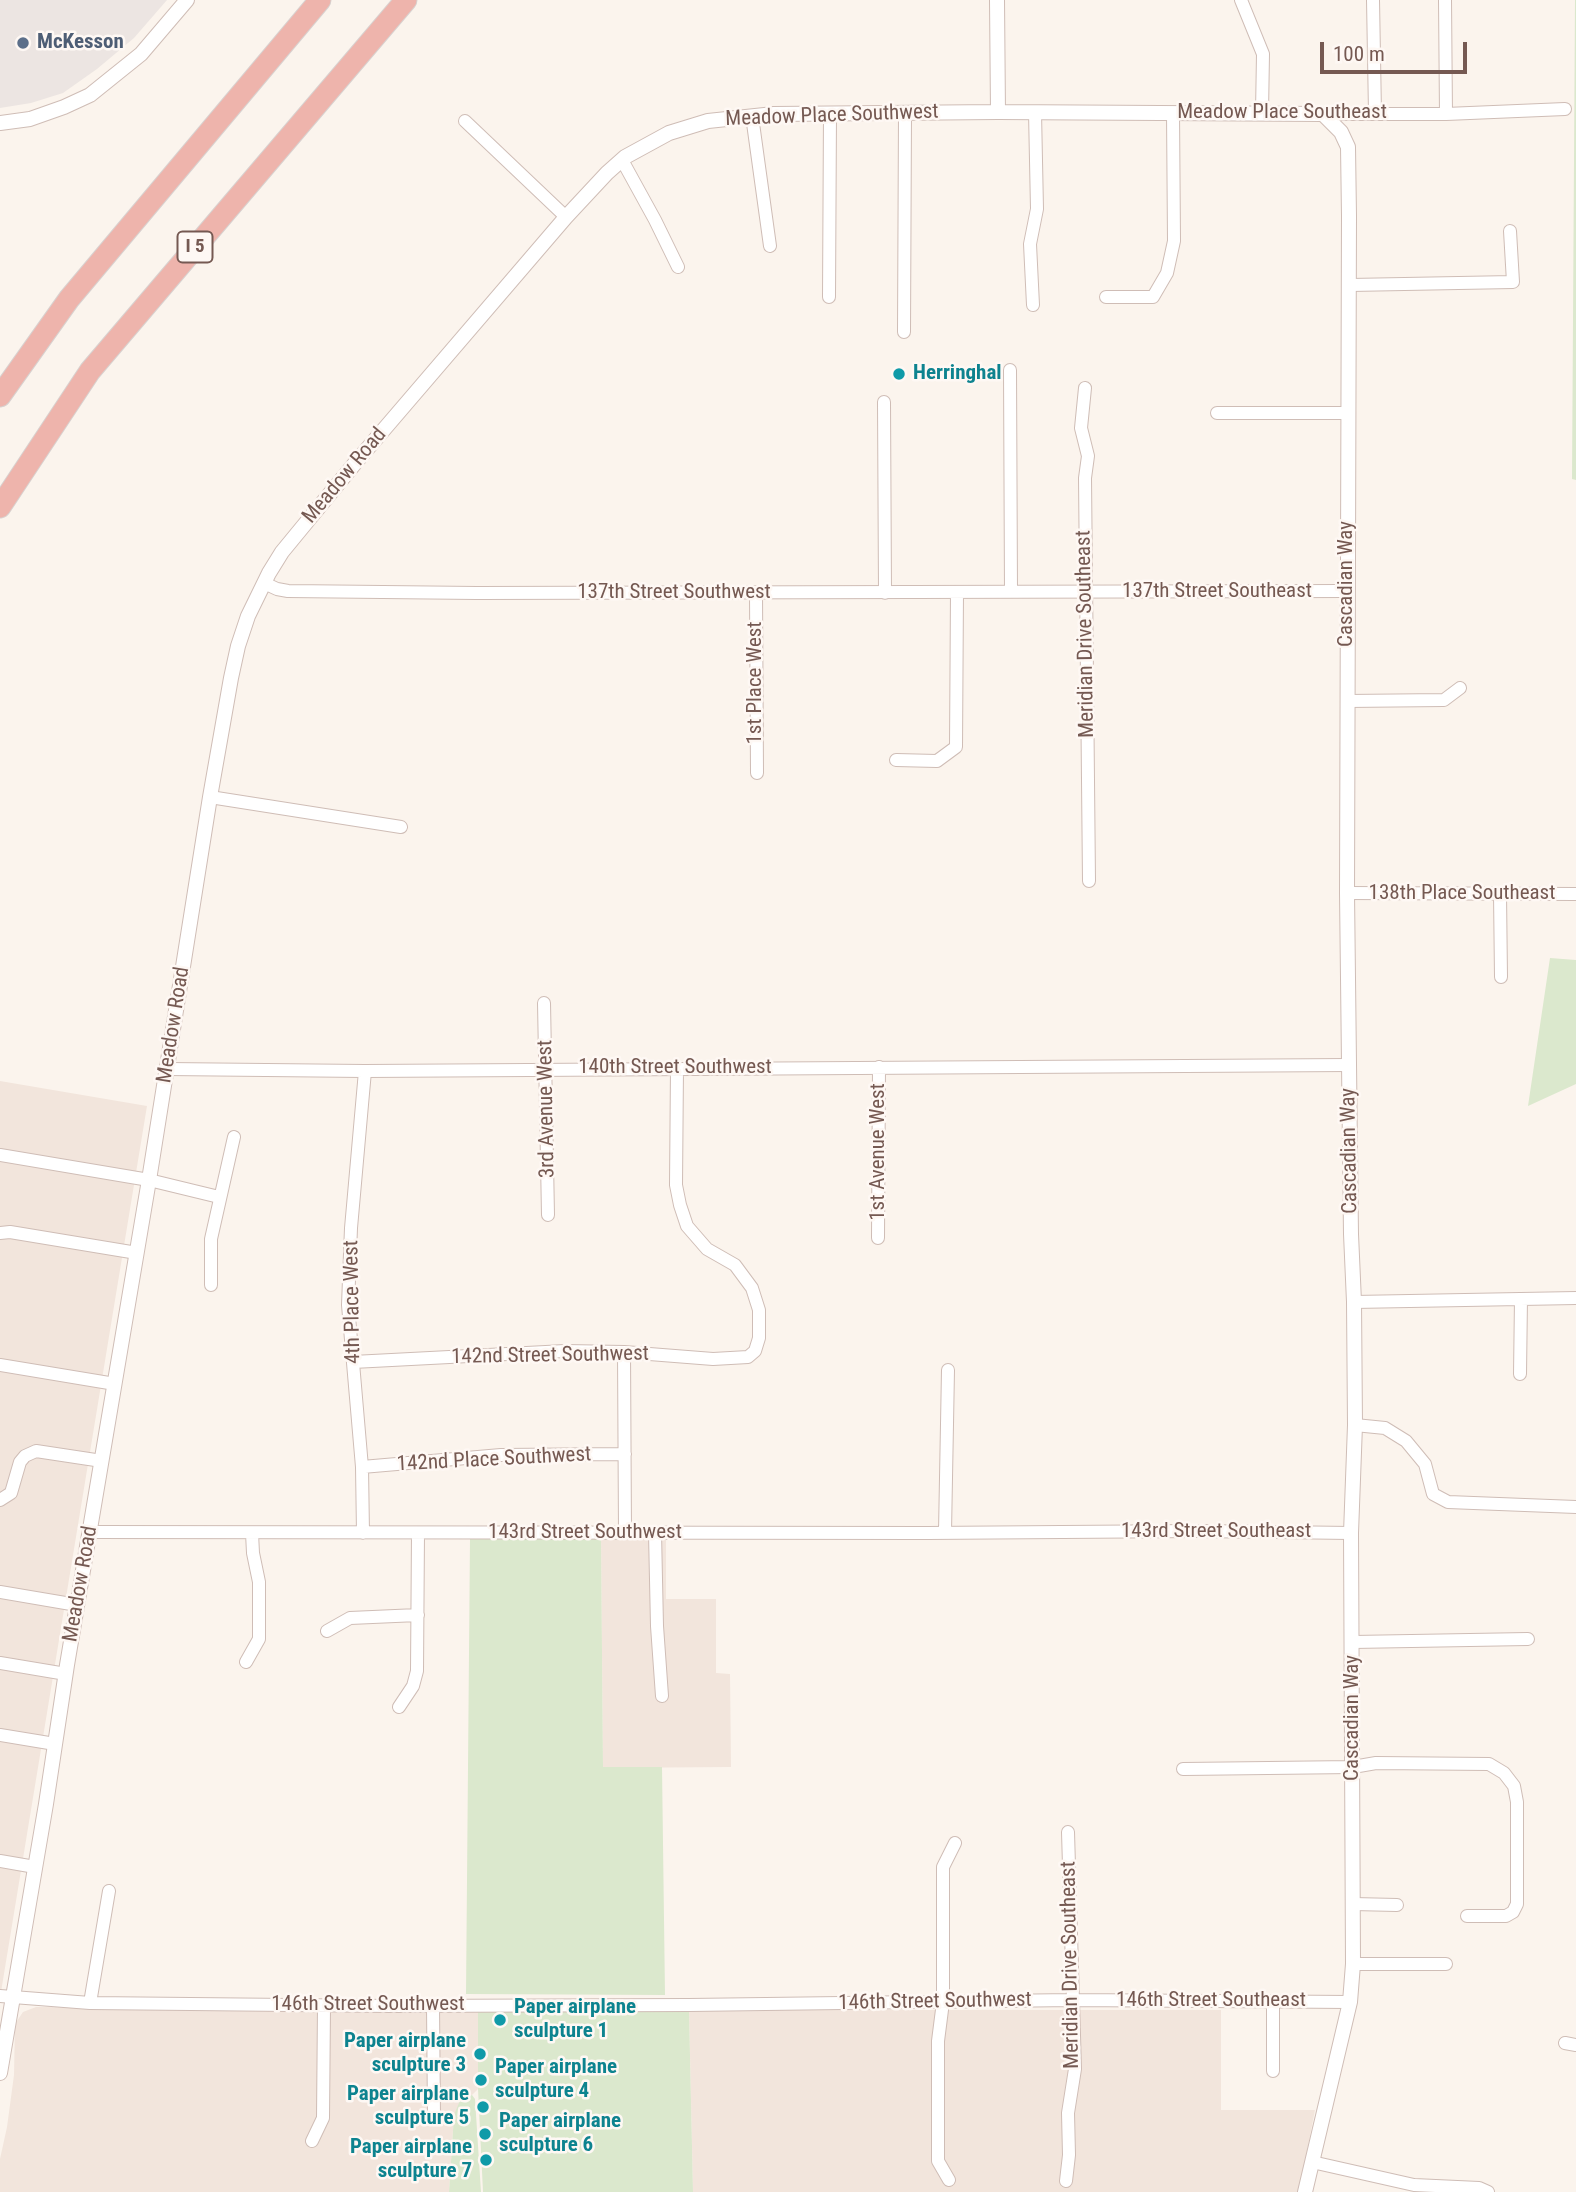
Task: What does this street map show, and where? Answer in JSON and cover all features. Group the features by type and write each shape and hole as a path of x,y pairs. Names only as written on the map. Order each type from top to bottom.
{"highway":[{"name":"I 5","path":"0,507 90,371 406,0"},
{"path":"0,396 69,299 319,2"}],"street":[{"path":"0,123 30,119 90,94 141,54 187,0"},
{"path":"997,0 998,112"},
{"path":"1241,0 1263,54 1262,112"},
{"path":"1373,0 1375,113"},
{"path":"1445,0 1446,114"},
{"name":"Meadow Place Southeast","path":"998,112 1446,114 1565,109"},
{"name":"Meadow Place Southwest","path":"668,133 708,121 751,116 998,112"},
{"path":"1032,305 1030,244 1037,209 1035,112"},
{"path":"828,297 830,113"},
{"path":"904,332 905,113"},
{"path":"1106,297 1153,297 1167,273 1174,242 1173,113"},
{"name":"Cascadian Way","path":"1305,2192 1350,2002 1353,1964 1351,1533 1355,1425 1347,893 1350,285 1348,147 1341,132 1323,114"},
{"path":"751,116 770,246"},
{"path":"465,121 566,217"},
{"name":"Meadow Road","path":"0,2073 6,1997 35,1867 210,797 238,646 248,616 264,583 293,538 566,217 622,160 668,133"},
{"path":"622,160 678,267"},
{"path":"1350,285 1513,282 1510,231"},
{"path":"1010,370 1011,592"},
{"name":"Meridian Drive Southeast","path":"1085,388 1082,428 1088,456 1085,478 1089,881"},
{"path":"884,402 885,593"},
{"path":"1217,413 1349,413"},
{"name":"137th Street Southwest","path":"264,583 288,591 1086,592"},
{"name":"137th Street Southeast","path":"1086,592 1347,591"},
{"path":"896,760 937,761 956,747 957,592"},
{"name":"1st Place West","path":"756,593 757,773"},
{"path":"1347,701 1444,700 1460,688"},
{"path":"210,797 401,827"},
{"name":"138th Place Southeast","path":"1347,893 1576,894"},
{"path":"1500,894 1502,977"},
{"name":"3rd Avenue West","path":"544,1003 548,1215"},
{"name":"140th Street Southwest","path":"167,1069 1349,1065"},
{"name":"1st Avenue West","path":"878,1238 879,1067"},
{"name":"142nd Street Southwest","path":"353,1362 565,1351 624,1352 713,1359 748,1357 755,1351 759,1338 759,1310 752,1288 735,1265 707,1249 687,1226 680,1205 676,1185 677,1068"},
{"name":"4th Place West","path":"363,1533 362,1467 348,1305 351,1228 365,1070"},
{"path":"211,1285 211,1239 234,1137"},
{"path":"0,1155 149,1180 219,1197"},
{"path":"0,1233 10,1232 137,1253"},
{"path":"1354,1302 1576,1298"},
{"path":"1520,1374 1521,1299"},
{"path":"624,1352 625,1533"},
{"path":"0,1365 115,1384"},
{"path":"945,1532 948,1370"},
{"path":"1355,1425 1385,1428 1406,1440 1425,1464 1433,1494 1448,1502 1576,1507"},
{"path":"0,1500 11,1493 20,1462 25,1456 36,1451 102,1461"},
{"name":"142nd Place Southwest","path":"362,1467 500,1455 625,1454"},
{"name":"143rd Street Southwest","path":"89,1532 418,1534 1081,1531"},
{"name":"143rd Street Southeast","path":"1081,1531 1351,1533"},
{"path":"246,1661 259,1639 259,1582 252,1533"},
{"path":"655,1533 662,1696"},
{"path":"399,1707 413,1686 417,1671 418,1534"},
{"path":"0,1592 77,1605"},
{"path":"327,1631 350,1618 418,1615"},
{"path":"1353,1642 1528,1639"},
{"path":"0,1663 66,1674"},
{"path":"0,1735 55,1744"},
{"path":"1183,1769 1353,1767 1376,1763 1489,1764 1504,1773 1514,1786 1517,1802 1517,1904 1513,1912 1506,1916 1467,1916"},
{"name":"Meridian Drive Southeast","path":"1066,2181 1069,2155 1068,2113 1075,2069 1068,1832"},
{"path":"949,2180 938,2161 938,2041 943,2002 943,1867 955,1843"},
{"path":"0,1861 35,1867"},
{"path":"90,2003 109,1891"},
{"path":"1353,1904 1397,1905"},
{"path":"1353,1964 1446,1964"},
{"name":"146th Street Southwest","path":"6,1997 90,2003 324,2006 1072,2000"},
{"name":"146th Street Southeast","path":"1072,2000 1350,2002"},
{"path":"1273,2002 1273,2071"},
{"path":"312,2141 323,2118 324,2006"},
{"path":"433,2006 434,2118"},
{"path":"1312,2161 1413,2185 1479,2188 1488,2192"}],"shaded area":[{"path":"0,0 167,0 134,38 63,93 31,103 0,108"},
{"path":"0,1081 147,1106 0,1998"},
{"path":"666,1538 666,1599 716,1599 716,1673 730,1674 731,1767 603,1768 601,1539"},
{"path":"36,2007 478,2010 478,2089 472,2095 466,2096 454,2115 449,2192 0,2192 0,2159 14,2075 15,2024 23,2012"},
{"path":"689,2010 1221,2010 1221,2110 1315,2110 1299,2192 693,2192"}],"green space":[{"path":"1576,0 1576,480 1572,479"},
{"path":"1550,958 1576,960 1576,1084 1528,1106"},
{"path":"601,1538 603,1767 662,1767 665,1995 466,1994 470,1539"},
{"path":"478,2010 689,2010 693,2192 483,2192 478,2089"},
{"path":"472,2095 475,2099 481,2192 449,2192 454,2115 461,2098"}],"place":[{"name":"McKesson","path":"23,43"},
{"name":"Herringhal","path":"899,374"},
{"name":"Paper airplane sculpture 1","path":"500,2020"},
{"name":"Paper airplane sculpture 3","path":"480,2054"},
{"name":"Paper airplane sculpture 4","path":"481,2080"},
{"name":"Paper airplane sculpture 5","path":"483,2107"},
{"name":"Paper airplane sculpture 6","path":"485,2134"},
{"name":"Paper airplane sculpture 7","path":"486,2160"}]}
